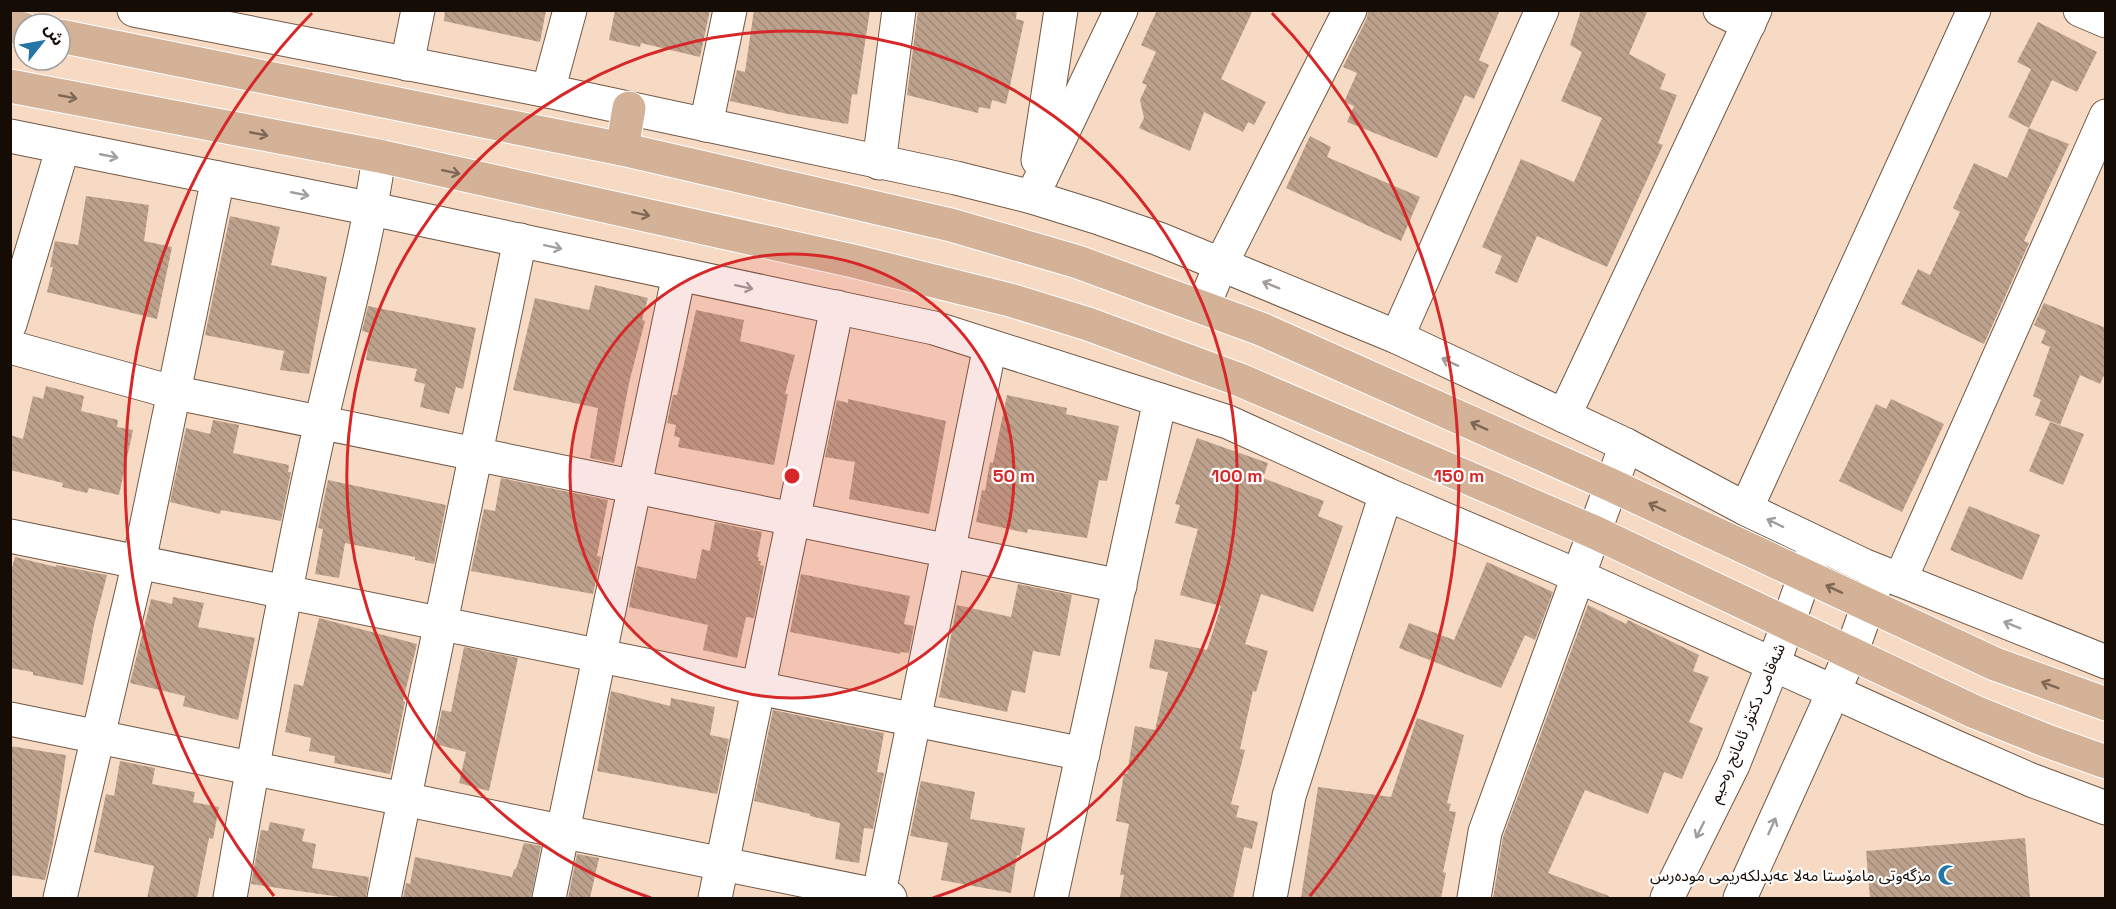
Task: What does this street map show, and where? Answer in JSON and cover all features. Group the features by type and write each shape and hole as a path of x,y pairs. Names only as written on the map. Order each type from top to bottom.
{"main road":[{"path":"72,38 622,149 1015,242 1141,283 1261,329 1611,485 1995,664 2106,704"},
{"path":"10,86 379,156 864,263 1010,300 1164,351 1240,380 1594,532 1975,712 2106,762"},
{"path":"622,149 629,108"}],"street":[{"path":"134,10 244,22 407,64 629,108 956,178 1032,197 1159,239 1397,337 1626,445 1746,509 1817,543 1890,576 2106,662"},
{"path":"407,64 418,10"},
{"path":"548,91 570,10"},
{"path":"706,125 730,10"},
{"path":"879,163 899,10"},
{"path":"1032,197 1061,10"},
{"path":"1032,197 1121,10"},
{"path":"1203,307 1221,264 1350,10"},
{"path":"1397,337 1542,10"},
{"path":"1746,509 1974,10"},
{"path":"2080,10 2106,21"},
{"path":"1564,416 1742,15"},
{"path":"1740,898 1834,693 1869,605 1890,576 2106,116"},
{"path":"10,136 372,209 934,328 1160,400 1228,422 1386,494 1578,576 2031,780 2106,808"},
{"path":"10,324 63,147"},
{"path":"230,898 286,592 321,423 372,209 379,156"},
{"path":"60,898 139,562 172,392 218,178"},
{"path":"384,898 520,240"},
{"path":"549,898 679,274"},
{"path":"714,898 837,307"},
{"path":"10,719 882,898 914,720 990,346"},
{"path":"10,347 172,392 1120,586"},
{"path":"1051,898 1160,400"},
{"path":"1474,898 1485,832 1626,445"},
{"path":"1270,898 1289,796 1386,494"},
{"path":"10,536 1083,754"},
{"name":"شەقامی دکتۆر ئامانج رەحیم","path":"1667,898 1733,765 1773,665 1817,543"}],"building":[{"path":"445,10 546,10 540,42 444,21"},
{"path":"615,10 710,10 700,57 641,43 640,47 609,40"},
{"path":"754,10 870,10 857,95 852,94 848,124 730,101 737,70 745,72"},
{"path":"918,10 1017,10 1016,19 1024,21 1006,104 992,100 990,109 979,107 978,113 907,95"},
{"path":"1157,10 1253,10 1221,79 1266,102 1254,125 1248,122 1243,132 1204,112 1190,151 1139,128 1144,118 1140,100 1147,85 1142,83 1156,52 1141,45"},
{"path":"1368,10 1500,10 1479,60 1489,65 1474,99 1465,95 1437,158 1347,122 1354,106 1344,102 1357,73 1343,67 1367,18"},
{"path":"1581,10 1648,10 1629,54 1666,74 1660,89 1677,95 1658,143 1663,145 1607,267 1537,236 1517,283 1495,273 1502,256 1482,247 1521,159 1574,182 1602,118 1561,101 1582,52 1570,45"},
{"path":"2038,22 2097,52 2077,92 2052,80 2029,128 2008,117 2031,69 2017,62"},
{"path":"2029,128 2069,144 2024,241 2029,243 1984,344 1901,304 1918,269 1930,275 1960,212 1953,208 1974,163 2007,178"},
{"path":"1310,136 1331,147 1327,157 1420,197 1401,241 1286,188"},
{"path":"86,196 149,205 144,241 172,247 157,319 47,292 53,267 50,267 55,241 78,245"},
{"path":"230,216 280,227 271,265 327,277 309,374 280,370 284,351 205,335"},
{"path":"595,285 648,298 614,463 590,458 598,408 513,390 535,298 589,310"},
{"path":"2044,303 2106,328 2106,371 2100,384 2080,375 2060,425 2035,415 2041,400 2033,396 2050,347 2041,343 2046,331 2034,325"},
{"path":"368,306 476,328 463,389 456,387 449,414 420,407 425,384 414,381 417,369 366,360 370,333 362,331"},
{"path":"696,310 744,320 740,341 795,355 785,394 788,394 774,465 678,447 680,438 674,436 676,425 667,423 673,395 677,395"},
{"path":"46,386 84,396 81,411 118,420 117,427 133,430 119,495 89,488 87,493 62,487 63,483 10,470 10,435 23,439 33,396 43,399"},
{"path":"1007,395 1067,408 1066,414 1119,426 1107,481 1099,480 1087,538 1028,529 1027,533 976,522 990,462 993,463"},
{"path":"848,399 946,421 929,514 849,499 855,462 825,457 837,400 848,403"},
{"path":"1891,399 1944,424 1902,512 1839,481 1876,404 1886,409"},
{"path":"213,420 239,425 233,453 289,465 288,472 291,472 281,521 221,510 220,514 170,502 186,428 210,434"},
{"path":"2050,422 2084,434 2063,485 2029,471"},
{"path":"1197,438 1268,463 1263,478 1324,501 1318,516 1343,526 1313,612 1261,594 1245,644 1268,651 1256,692 1253,691 1240,749 1245,750 1231,804 1239,806 1236,817 1258,822 1252,849 1244,847 1233,898 1120,898 1124,875 1120,875 1129,824 1116,821 1124,773 1127,774 1135,726 1155,730 1168,672 1149,668 1155,639 1207,650 1221,606 1180,595 1198,529 1175,523 1180,505 1175,504"},
{"path":"501,478 608,500 597,556 601,557 593,594 471,571 484,509 495,511"},
{"path":"328,480 446,505 434,564 415,560 415,557 345,543 339,578 315,574 323,529 318,528"},
{"path":"1969,506 2040,535 2022,580 1950,550"},
{"path":"715,522 762,532 757,557 759,557 758,561 761,561 760,565 764,566 754,618 746,617 737,658 703,650 708,625 629,607 637,566 696,579 702,549 710,551"},
{"path":"15,557 56,567 56,565 107,575 94,625 83,685 10,668 10,574"},
{"path":"1487,562 1553,592 1535,640 1525,635 1501,688 1399,648 1409,623 1454,640"},
{"path":"801,574 910,596 904,624 914,626 909,653 901,652 900,654 790,632"},
{"path":"1018,584 1072,595 1060,656 1033,651 1025,693 1012,690 1007,712 939,697 957,605 1011,617"},
{"path":"173,597 204,603 198,627 255,638 238,720 183,706 185,696 130,683 151,599 172,604"},
{"path":"1588,605 1626,624 1628,620 1699,655 1693,671 1709,677 1689,722 1703,728 1682,779 1664,772 1648,814 1585,790 1548,873 1609,896 1609,898 1493,898 1503,837"},
{"path":"319,618 417,644 403,701 405,702 390,774 334,763 335,756 309,751 311,738 285,732 294,684 303,686"},
{"path":"464,647 518,658 489,791 459,783 466,752 435,744 442,710 451,712"},
{"path":"611,691 670,706 671,698 715,707 710,735 729,739 717,794 597,771"},
{"path":"773,710 884,733 877,772 884,773 873,829 864,828 859,863 835,859 840,823 754,801"},
{"path":"1417,718 1464,735 1447,803 1451,804 1449,811 1456,812 1443,872 1446,873 1441,898 1301,898 1318,787 1391,797"},
{"path":"10,746 66,755 45,880 10,875"},
{"path":"120,761 155,768 152,784 195,792 193,802 219,807 213,839 209,838 197,898 147,898 154,866 94,852 106,794 114,796"},
{"path":"921,781 975,792 970,819 1025,828 1020,856 1017,855 1011,893 941,880 948,843 910,836"},
{"path":"270,822 305,829 302,841 316,844 312,868 369,877 366,898 347,898 251,884 261,830 268,831"},
{"name":"مزگەوتی مامۆستا مەلا عەبدلکەریمی مودەرس","path":"2025,838 2030,898 1870,898 1866,851"},
{"path":"524,843 541,846 531,898 403,898 406,883 410,884 415,857 512,877"},
{"path":"577,854 599,858 590,898 568,898"}],"place":[{"name":"مزگەوتی مامۆستا مەلا عەبدلکەریمی مودەرس","path":"1948,875"}]}
